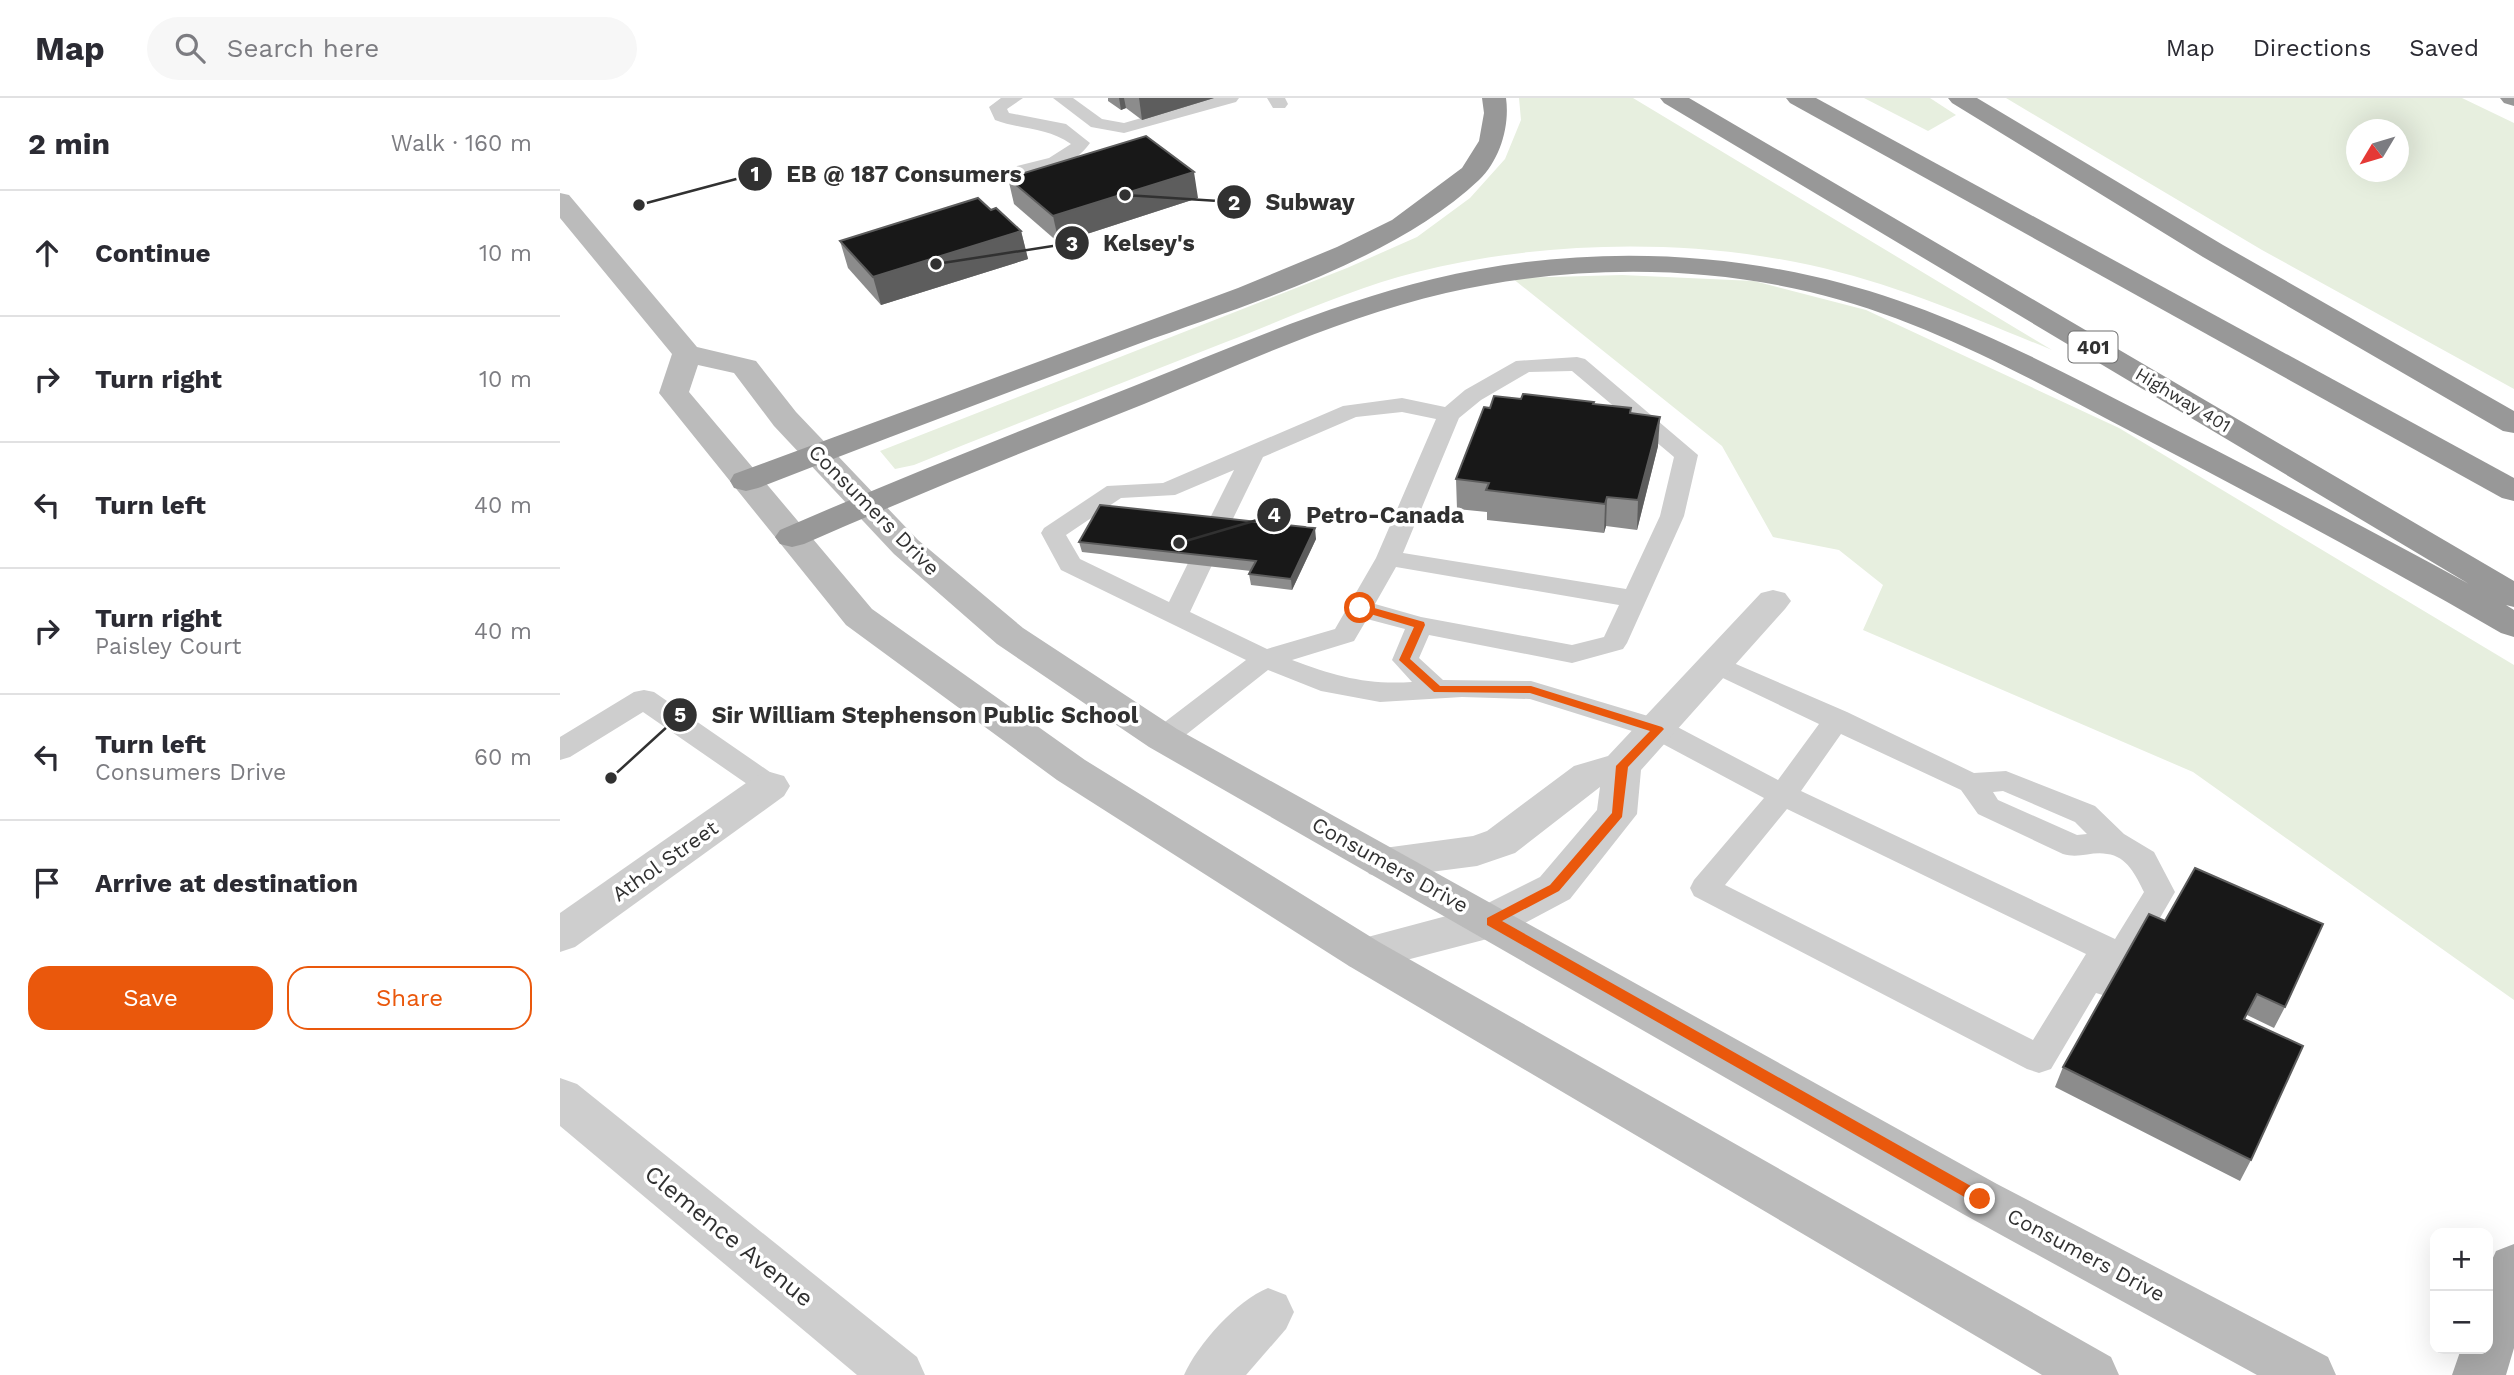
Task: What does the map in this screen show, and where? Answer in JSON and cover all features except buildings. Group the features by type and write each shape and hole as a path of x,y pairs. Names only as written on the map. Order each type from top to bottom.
{"highway":[{"path":"746,481 1248,294 1347,253 1401,226 1472,173 1490,141 1496,113 1494,98"},
{"name":"Highway 401","path":"1672,98 2514,596"},
{"path":"1798,98 2514,491"},
{"path":"1960,98 2213,251 2514,424"},
{"path":"792,537 1295,333 1392,299 1457,282 1572,267 1677,265 1809,283 1869,299 1930,322 2024,363 2169,438 2514,625"}],"main road":[{"path":"560,201 687,354 674,393 859,617 1070,770 1364,954 2092,1375"},
{"name":"Consumers Drive","path":"687,354 745,367 785,419 906,547 1010,636 1163,738 1980,1199 2309,1375"},
{"path":"2479,1375 2514,1267"}],"street":[{"path":"1384,863 1477,851 1501,842 1588,776 1622,766 1773,601"},
{"path":"1364,954 1491,921 1555,888 1617,814 1622,766"},
{"name":"Athol Street","path":"560,935 770,786"},
{"name":"Clemence Avenue","path":"560,1098 898,1375"},
{"path":"1212,1375 1268,1311"}],"lane":[{"path":"1014,98 998,107 1000,116 1014,121 1060,128 1081,143 1077,151 1065,157 1024,170"},
{"path":"1062,98 1097,123 1124,128 1230,98"},
{"path":"1163,738 1265,659 1345,635 1360,608 1388,558 1449,415 1473,395 1524,366 1577,364 1686,455 1672,516 1614,643 1572,654 1420,625 1360,608"},
{"path":"1449,415 1402,405 1351,411 1167,490 1115,491 1053,533 1070,564 1265,659 1331,685 1380,693 1531,690 1658,729 1783,795 2106,949 2039,1059 1704,888 1783,795 1838,719"},
{"path":"1217,528 1254,452"},
{"path":"1388,558 1634,599"},
{"path":"1176,615 1199,565"},
{"path":"1420,625 1405,660 1437,690"},
{"path":"1715,664 1971,783 1988,807 2074,846 2113,842 2143,860 2160,892 2078,1031 2045,1051"},
{"path":"560,750 644,699 770,786"}],"green space":[{"path":"1519,98 1633,98 2052,350 1902,291 1810,265 1713,250 1663,247 1562,249 1464,262 1369,286 914,465 895,469 880,451 1347,268 1417,237 1470,198 1505,159 1521,120"},
{"path":"1864,98 1930,98 1956,115 1928,131"},
{"path":"2006,98 2462,98 2514,123 2514,389 2262,250"},
{"path":"1622,275 1754,281 1866,310 2119,428 2514,665 2514,1000 2193,772 1863,630 1883,585 1839,550 1773,537 1722,446 1512,278"}],"place":[{"name":"Subway","path":"1125,195"},
{"name":"EB @ 187 Consumers","path":"639,205"},
{"name":"Kelsey's","path":"936,264"},
{"name":"Petro-Canada","path":"1179,543"},
{"name":"Sir William Stephenson Public School","path":"611,778"}],"route":[{"path":"1360,608 1420,625 1405,660 1437,690 1531,690 1658,729 1622,766 1617,814 1555,888 1491,921 1980,1199"}]}
